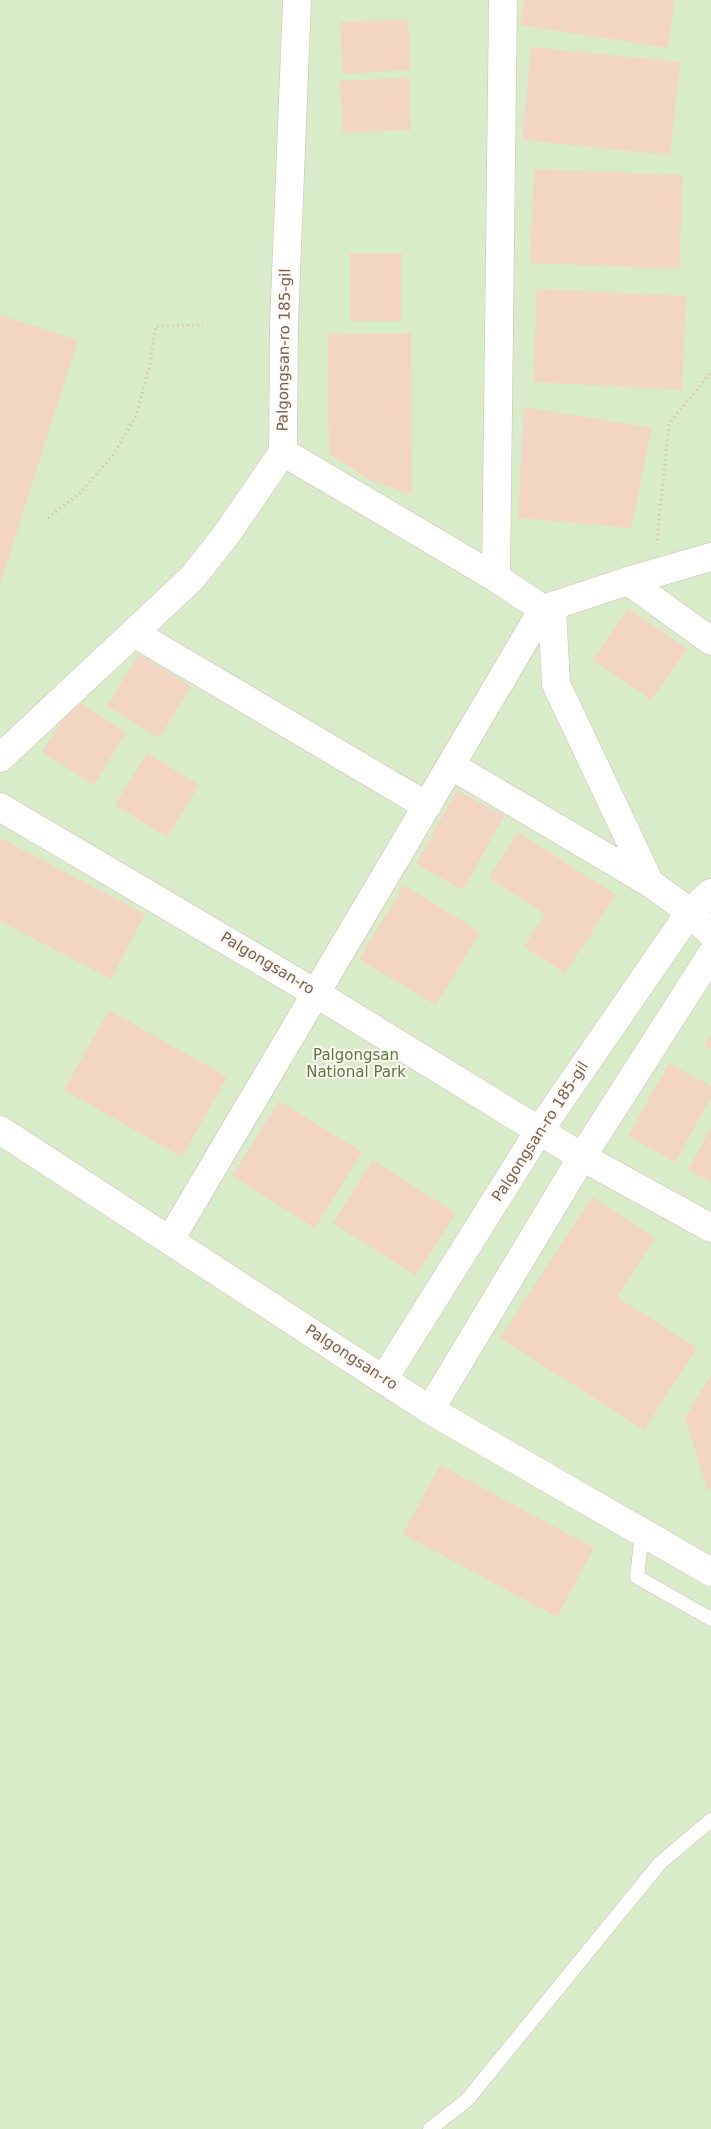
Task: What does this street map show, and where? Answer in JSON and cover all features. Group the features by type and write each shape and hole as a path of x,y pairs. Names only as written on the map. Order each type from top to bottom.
{"street":[{"name":"Palgongsan-ro 185-gil","path":"297,0 284,324 283,452 547,609"},
{"path":"496,578 503,0"},
{"path":"0,758 192,578 226,535 283,452"},
{"path":"170,1240 427,806 547,609 628,581 711,556"},
{"path":"628,581 711,641"},
{"path":"547,609 556,684 650,883"},
{"path":"134,633 427,806"},
{"path":"452,766 650,883 690,912 711,934"},
{"name":"Palgongsan-ro","path":"0,807 317,994 582,1157 711,1228"},
{"name":"Palgongsan-ro 185-gil","path":"384,1380 539,1131 690,912 711,893"},
{"path":"430,1410 582,1157 711,955"},
{"name":"Palgongsan-ro","path":"0,1130 430,1410 711,1572"}],"lane":[{"path":"642,1532 637,1576 711,1619"},
{"path":"430,2129 467,2100 660,1863 711,1820"}],"path":[{"path":"48,518 80,493 113,455 136,416 150,364 156,326 203,325"},
{"path":"654,573 669,424 711,372"}],"green space":[{"name":"Palgongsan National Park","path":"0,0 711,0 711,2129 0,2129"}],"building":[{"path":"524,0 675,0 668,48 520,25"},
{"path":"408,19 411,70 343,74 340,22"},
{"path":"531,47 680,62 670,155 522,140"},
{"path":"409,78 411,130 343,133 340,81"},
{"path":"534,169 683,175 679,269 530,263"},
{"path":"350,253 402,253 402,321 350,321"},
{"path":"537,289 686,296 682,390 533,382"},
{"path":"0,315 78,340 0,584"},
{"path":"411,333 412,495 370,480 329,454 328,334"},
{"path":"524,407 652,428 631,528 518,518"},
{"path":"628,608 687,649 651,700 593,660"},
{"path":"139,654 191,686 159,738 107,706"},
{"path":"75,700 126,732 94,785 42,752"},
{"path":"147,753 199,785 167,837 115,805"},
{"path":"457,790 504,816 463,890 416,864"},
{"path":"518,832 616,895 565,973 524,947 545,914 489,878"},
{"path":"0,838 145,914 111,979 0,921"},
{"path":"404,885 480,932 436,1005 359,959"},
{"path":"109,1010 227,1077 182,1157 64,1090"},
{"path":"711,1035 711,1049 704,1045"},
{"path":"669,1063 711,1086 711,1097 675,1162 628,1136"},
{"path":"279,1101 362,1152 315,1228 232,1176"},
{"path":"711,1128 711,1182 688,1170"},
{"path":"373,1160 456,1213 416,1276 333,1223"},
{"path":"592,1197 655,1238 617,1297 697,1348 644,1430 500,1338"},
{"path":"711,1375 711,1490 707,1488 685,1418"},
{"path":"440,1465 594,1548 557,1617 403,1534"}]}
